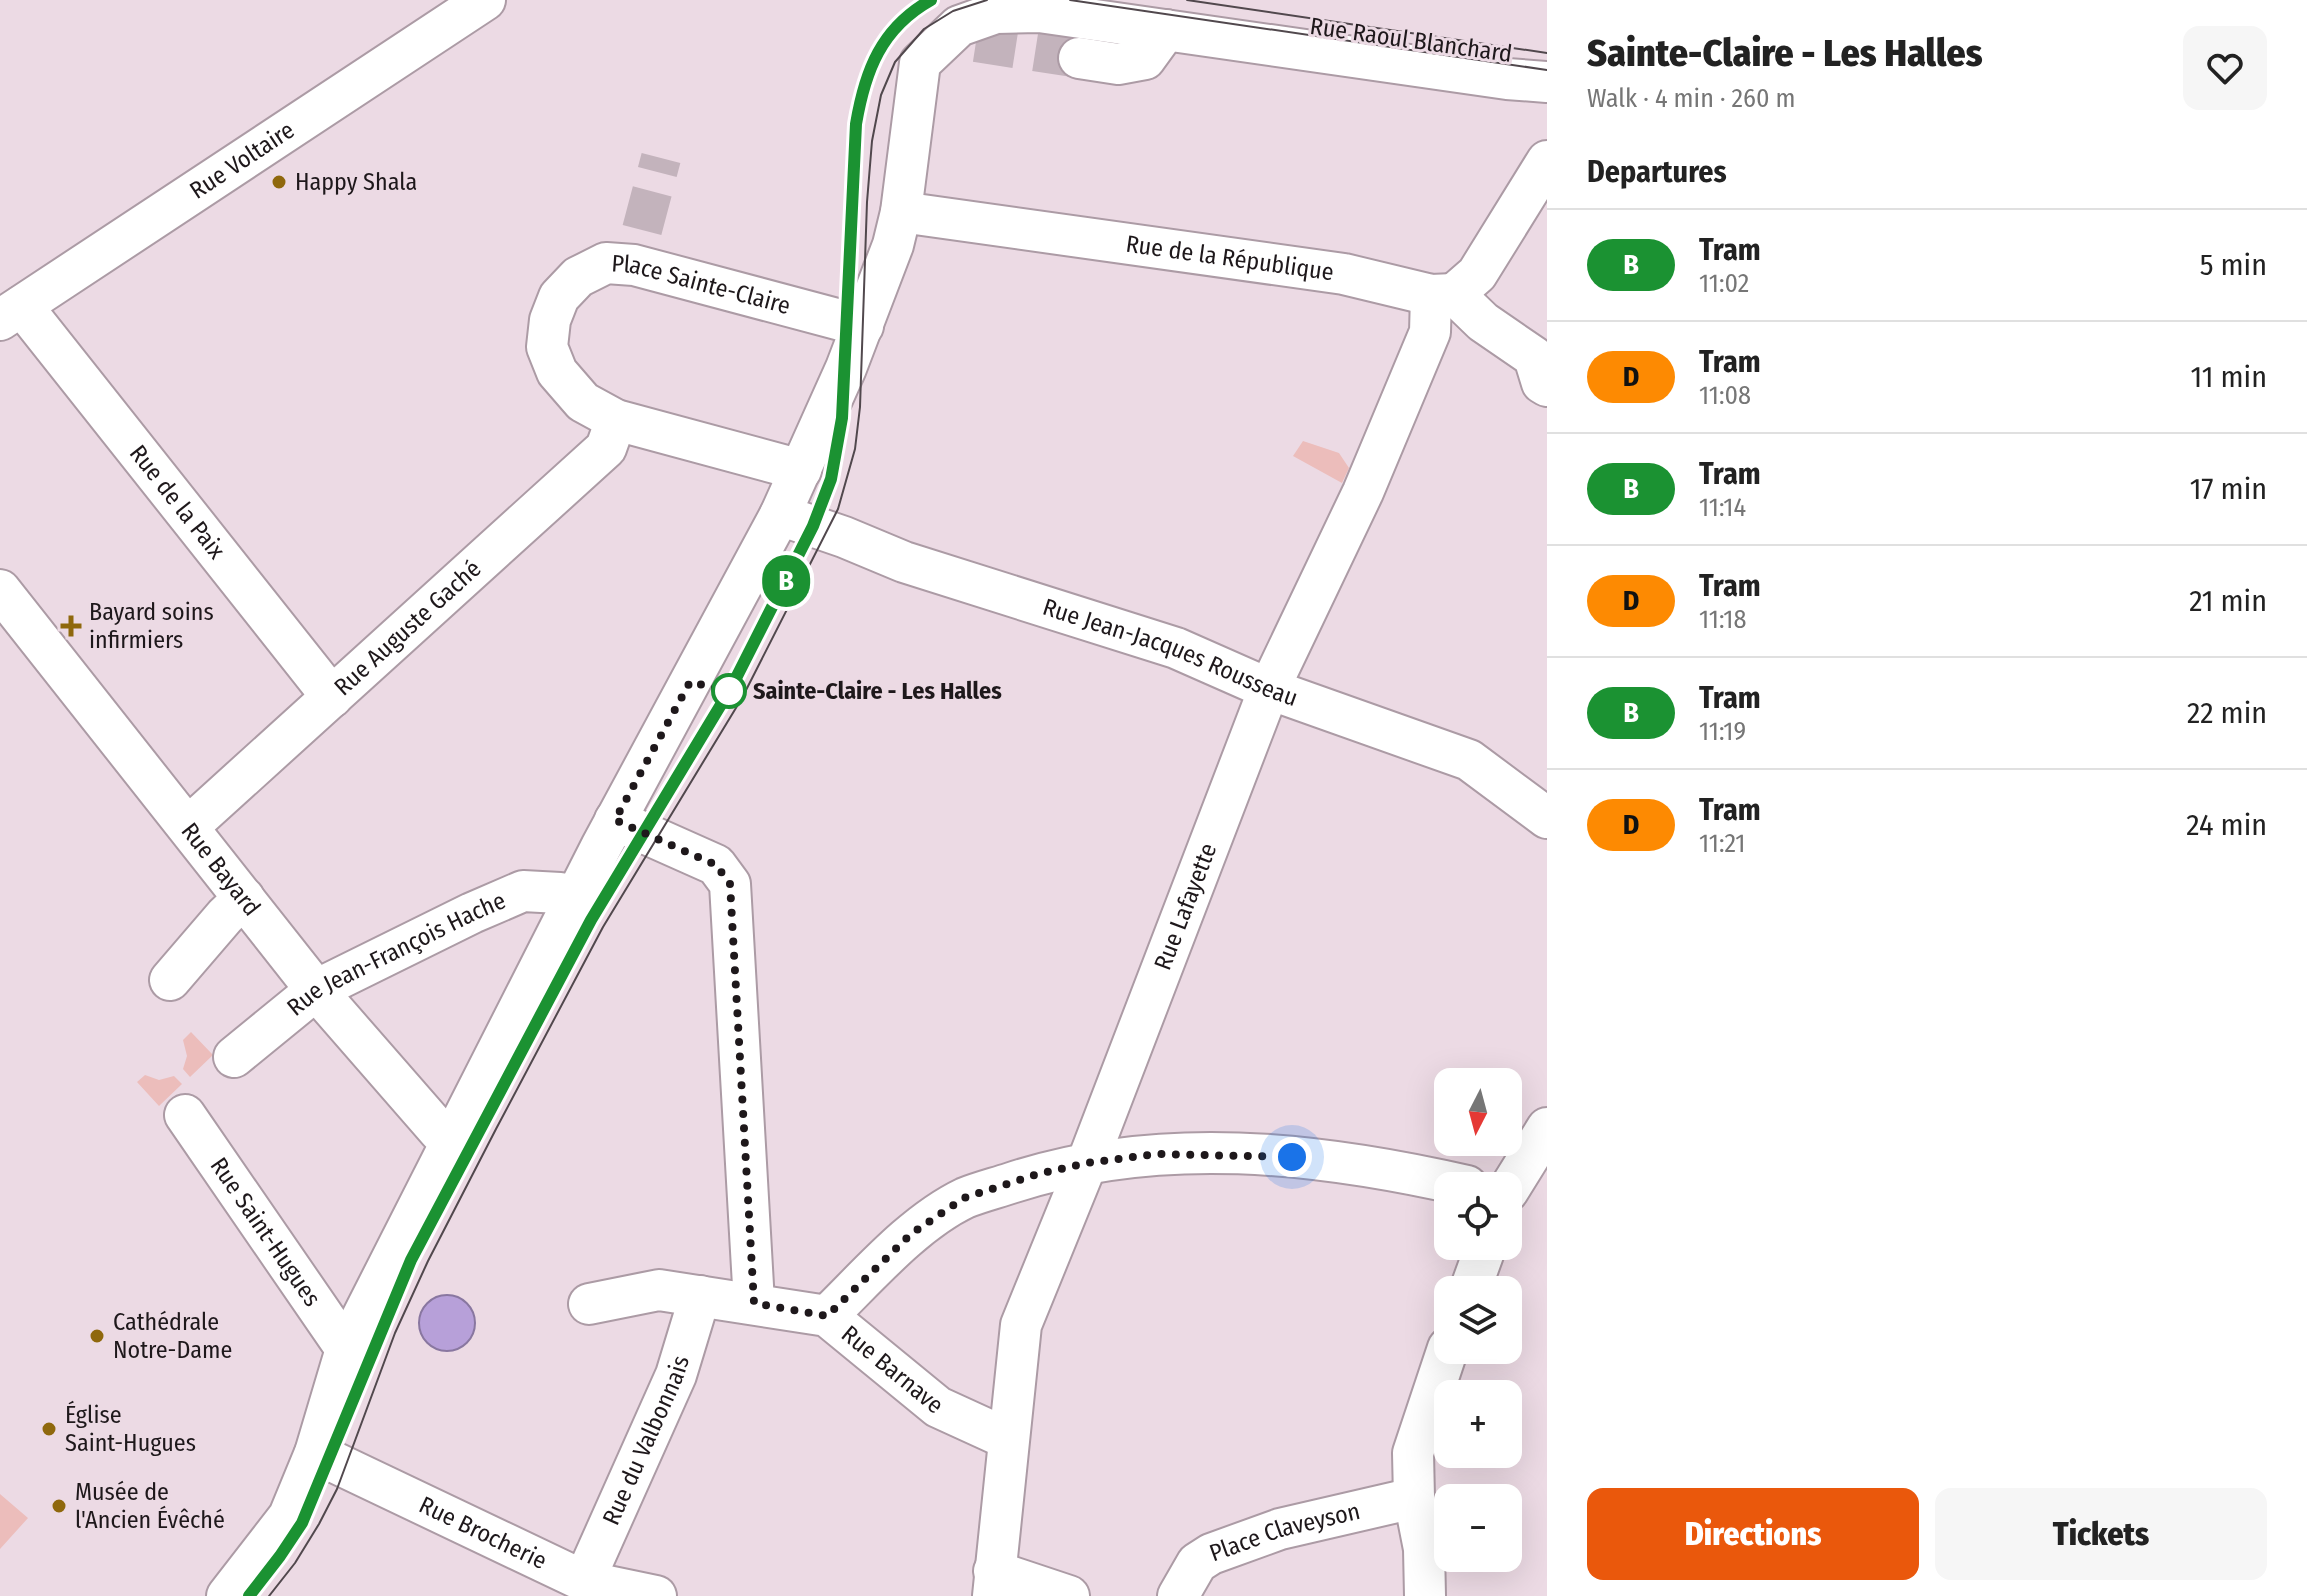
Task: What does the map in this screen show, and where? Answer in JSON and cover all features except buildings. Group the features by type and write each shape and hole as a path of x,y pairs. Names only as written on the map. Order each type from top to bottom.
{"street":[{"name":"Rue Voltaire","path":"11,313 485,0"},
{"name":"Rue Raoul Blanchard","path":"1133,0 1547,61"},
{"name":"Rue Raoul Blanchard","path":"975,23 1039,12 1507,79 1547,82"},
{"path":"227,1596 289,1516 315,1453 346,1349 574,899 780,515 863,326 885,268 901,212 920,63 975,23"},
{"path":"1079,58 1118,64 1145,59 1166,30"},
{"path":"1543,366 1443,294 1477,274 1547,161"},
{"name":"Rue de la République","path":"901,212 1344,274 1443,294"},
{"name":"Place Sainte-Claire","path":"801,470 616,420 583,402 557,372 547,347 550,320 559,297 578,277 638,248 863,326"},
{"name":"Rue Lafayette","path":"995,1568 1021,1325 1087,1163 1269,689 1363,492 1443,294"},
{"name":"Rue de la Paix","path":"11,313 332,697"},
{"name":"Rue Auguste Gaché","path":"187,825 606,448 616,420"},
{"name":"Rue Jean-Jacques Rousseau","path":"780,515 904,562 1176,648 1269,689 1469,760 1547,818"},
{"name":"Rue Bayard","path":"0,590 316,990 439,1131 445,1151"},
{"path":"608,834 716,865 730,884 754,1303"},
{"name":"Rue Jean-François Hache","path":"234,1057 316,990 472,913 523,891 560,893 574,899"},
{"path":"170,980 244,898"},
{"name":"Rue Saint-Hugues","path":"185,1115 346,1349"},
{"path":"1521,1172 1545,1135"},
{"path":"827,1316 911,1234 964,1198 1038,1174 1087,1163 1189,1153 1351,1163 1434,1179"},
{"name":"Rue Barnave","path":"589,1304 659,1290 827,1316 938,1407 1008,1439"},
{"name":"Rue du Valbonnais","path":"575,1585 676,1375 700,1296"},
{"path":"1425,1596 1424,1549 1414,1498 1413,1453 1443,1364"},
{"name":"Rue Brocherie","path":"315,1453 575,1585 656,1596"},
{"name":"Place Claveyson","path":"1178,1596 1197,1563 1211,1554 1280,1529 1414,1498"},
{"path":"995,1568 1069,1596"}],"shaded area":[{"path":"1303,441 1339,453 1349,468 1342,483 1293,456"},
{"path":"191,1032 213,1055 190,1077 183,1069 187,1056 183,1040"},
{"path":"145,1075 159,1080 174,1076 182,1084 159,1106 137,1082"},
{"path":"447,1295 467,1303 475,1323 467,1343 447,1351 427,1343 419,1323 427,1303"},
{"path":"0,1494 28,1518 0,1549"}],"tunnel":[{"path":"976,42 1079,58"},
{"path":"642,230 661,158"}],"tram line":[{"path":"248,1596 302,1523 411,1260 591,920 731,688 813,526 836,460 844,395 856,124 860,105 871,69 888,38 914,11 931,0"},
{"name":"B","path":"249,1596 302,1523 411,1260 482,1123 591,920 731,688 813,526 831,479 842,418 856,124 862,88 868,70 889,36 931,0"},
{"path":"269,1596 295,1563 337,1489 395,1333 496,1129 603,927 742,698 838,509 855,449 860,407 867,202 872,141 881,95 895,62 924,29 953,11 987,0"},
{"path":"1070,0 1547,70"},
{"path":"1187,0 1547,53"}],"place":[{"name":"Happy Shala","path":"279,182"},
{"name":"Bayard soins infirmiers","path":"71,626"},
{"name":"Sainte-Claire - Les Halles","path":"729,691"},
{"name":"Cathédrale Notre-Dame","path":"97,1336"},
{"name":"Église Saint-Hugues","path":"49,1429"},
{"name":"Musée de l'Ancien Évêché","path":"59,1506"}],"route":[{"path":"729,691 690,682 615,820 716,865 725,873 730,884 754,1303 827,1316 911,1234 964,1198 1038,1174 1087,1163 1156,1154 1292,1157"}]}
